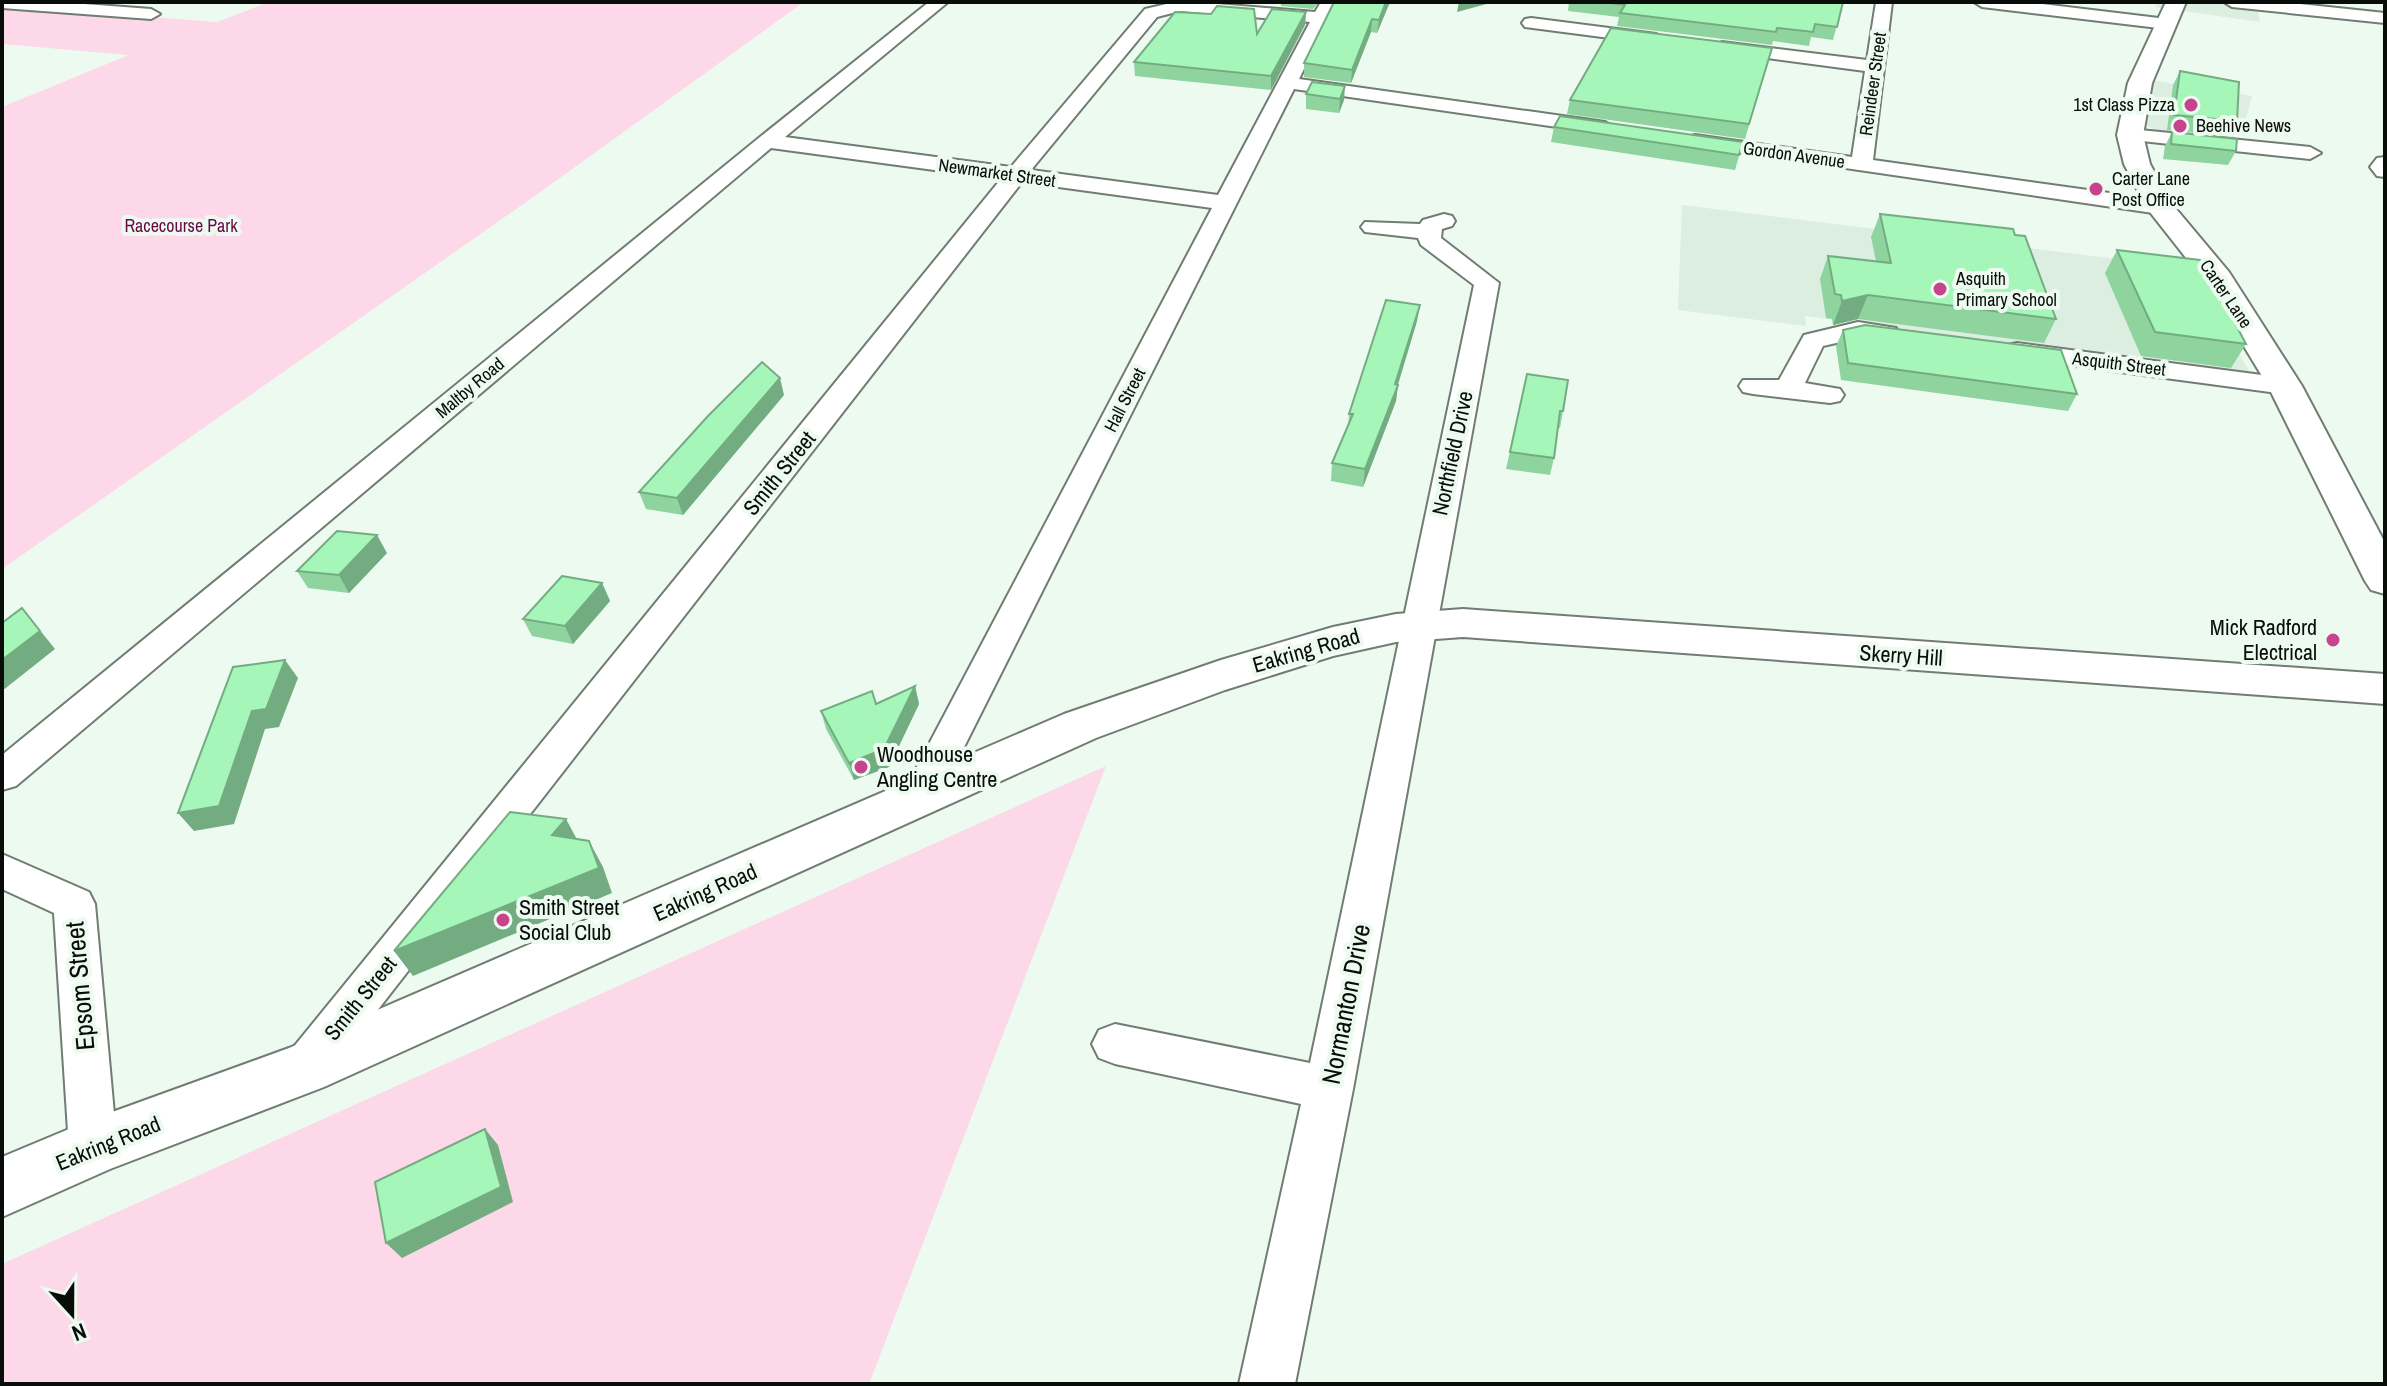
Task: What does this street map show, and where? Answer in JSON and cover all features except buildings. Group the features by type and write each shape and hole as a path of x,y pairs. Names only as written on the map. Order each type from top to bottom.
{"street":[{"name":"Maltby Road","path":"2,776 767,141 940,2"},
{"name":"Reindeer Street","path":"1862,165 1884,2"},
{"path":"1982,2 2172,13"},
{"path":"2232,2 2385,18"},
{"path":"2,3 151,14"},
{"name":"Smith Street","path":"304,1069 1015,176 1151,13 1180,6 1325,10"},
{"name":"Hall Street","path":"920,797 1325,10"},
{"name":"Carter Lane","path":"2172,13 2140,83 2130,135 2137,164 2160,207 2218,278 2285,386 2380,565"},
{"path":"1531,23 1672,41"},
{"path":"1703,45 1876,67"},
{"path":"1286,83 1629,132"},
{"path":"2130,135 2310,153"},
{"name":"Gordon Avenue","path":"1675,138 2160,207"},
{"name":"Newmarket Street","path":"767,141 1226,203"},
{"path":"2385,163 2381,167 2385,171"},
{"name":"Northfield Drive","path":"1373,227 1437,226 1429,240 1487,283 1417,623"},
{"path":"1788,389 1813,341 1858,330 1906,337"},
{"name":"Asquith Street","path":"1985,347 2285,386"},
{"path":"1753,386 1830,395"},
{"name":"Eakring Road","path":"2,1187 93,1147 304,1069 1080,726 1195,682 1367,633 1417,623"},
{"name":"Skerry Hill","path":"1417,623 1463,623 2385,689"},
{"name":"Normanton Drive","path":"1267,1384 1330,1089 1417,623"},
{"name":"Epsom Street","path":"2,870 74,904 93,1147"},
{"path":"1115,1044 1330,1089"}],"shaded area":[{"path":"2158,2 2238,2 2258,11 2260,22 2155,7"},
{"path":"2149,80 2252,96 2246,118 2233,137 2158,132 2147,126"},
{"name":"Asquith Primary School","path":"1682,205 2190,268 2253,378 1805,316 1806,326 1678,310"}],"green space":[{"name":"Racecourse Park","path":"269,2 804,2 539,193 2,569 2,107 129,55 2,44 2,6 217,22"},
{"path":"1106,766 869,1384 2,1384 2,1264"}],"place":[{"name":"1st Class Pizza","path":"2191,105"},
{"name":"Beehive News","path":"2180,126"},
{"name":"Carter Lane Post Office","path":"2096,189"},
{"name":"Asquith Primary School","path":"1940,289"},
{"name":"Mick Radford Electrical","path":"2333,640"},
{"name":"Woodhouse Angling Centre","path":"861,767"},
{"name":"Smith Street Social Club","path":"503,920"}]}
